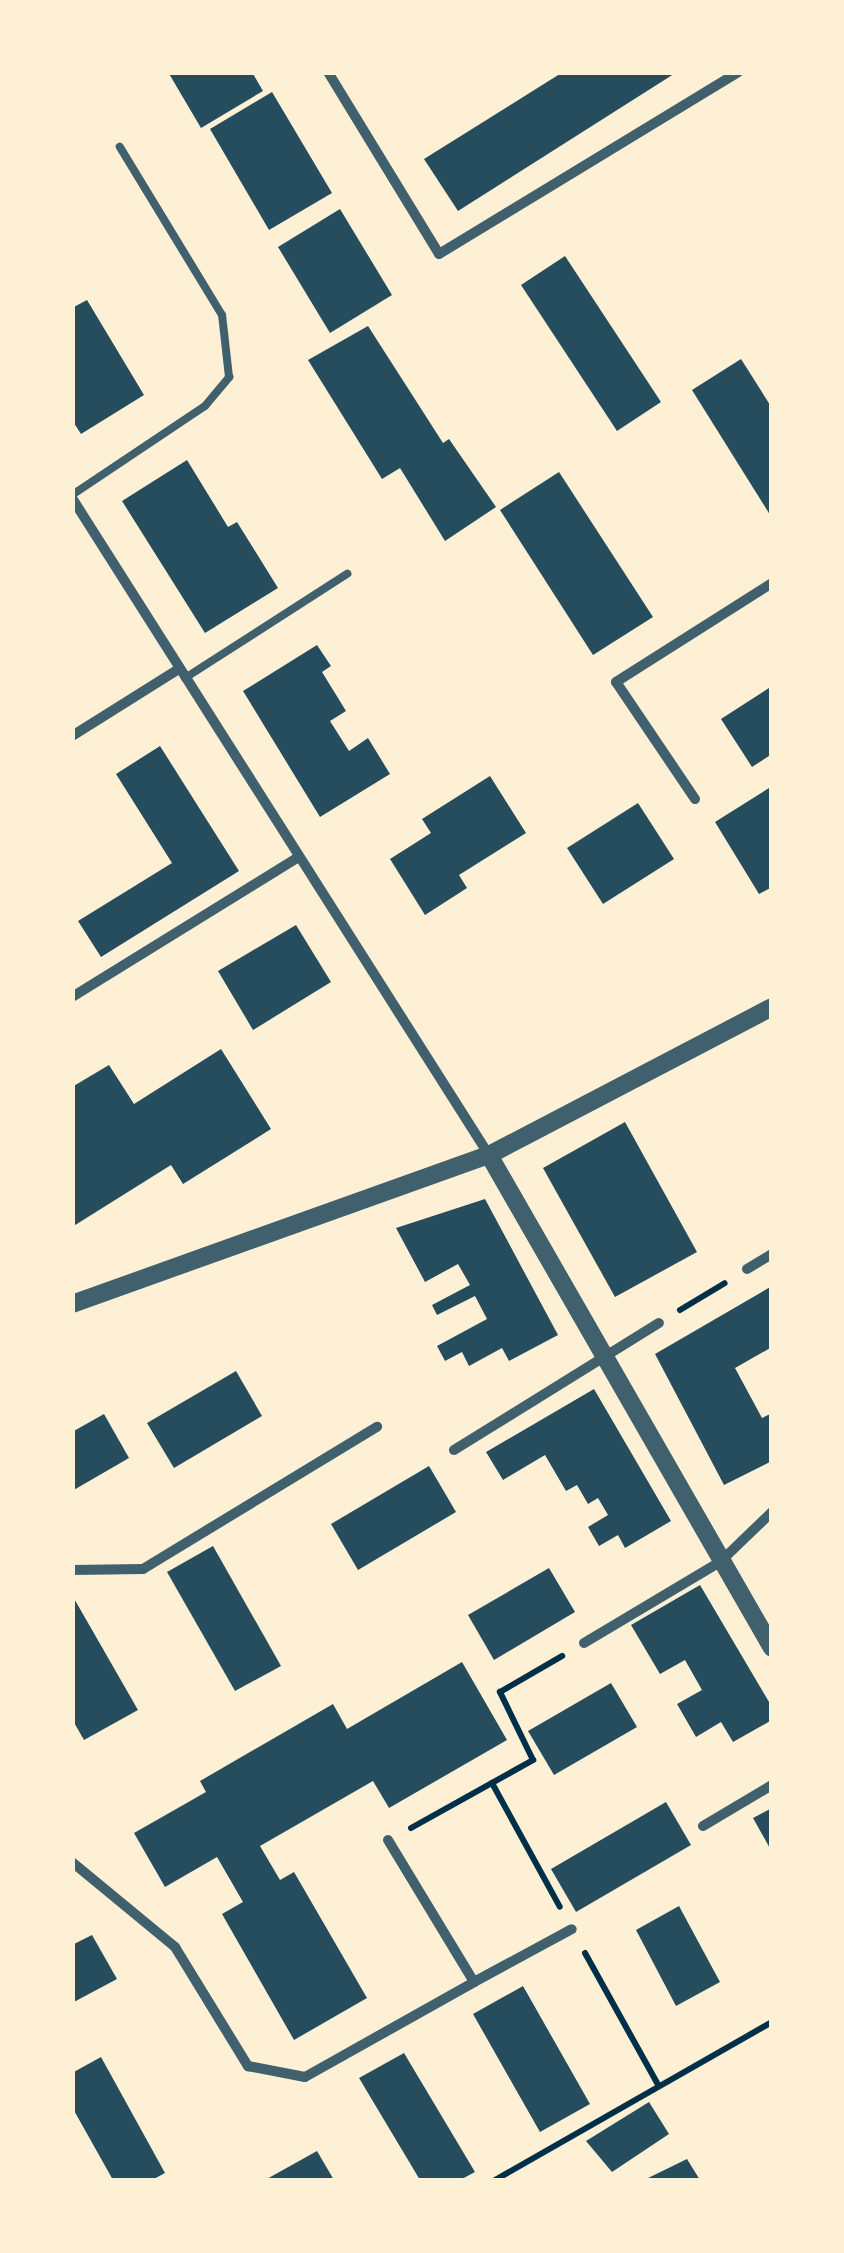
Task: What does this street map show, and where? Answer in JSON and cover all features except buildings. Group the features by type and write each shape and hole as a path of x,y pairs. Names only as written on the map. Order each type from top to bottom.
{"street":[{"path":"328,72 439,254 738,72"},
{"path":"72,496 488,1155 772,1648"},
{"path":"695,798 616,682 772,583"},
{"path":"72,736 182,673"},
{"path":"72,997 297,858"},
{"path":"72,1304 488,1155 772,1007"},
{"path":"747,1269 772,1254"},
{"path":"454,1450 660,1323"},
{"path":"72,1570 144,1569 377,1427"},
{"path":"584,1643 720,1562 772,1512"},
{"path":"703,1826 772,1785"},
{"path":"388,1840 474,1982"},
{"path":"72,1862 175,1946 248,2066 306,2077 572,1930"}],"lane":[{"path":"72,496 205,406 229,377 222,315 120,147"},
{"path":"182,673 347,574"}],"path":[{"path":"660,1323 747,1269"},
{"path":"388,1840 533,1760 500,1692 584,1643"},
{"path":"495,2180 509,2177 772,2022"}]}
